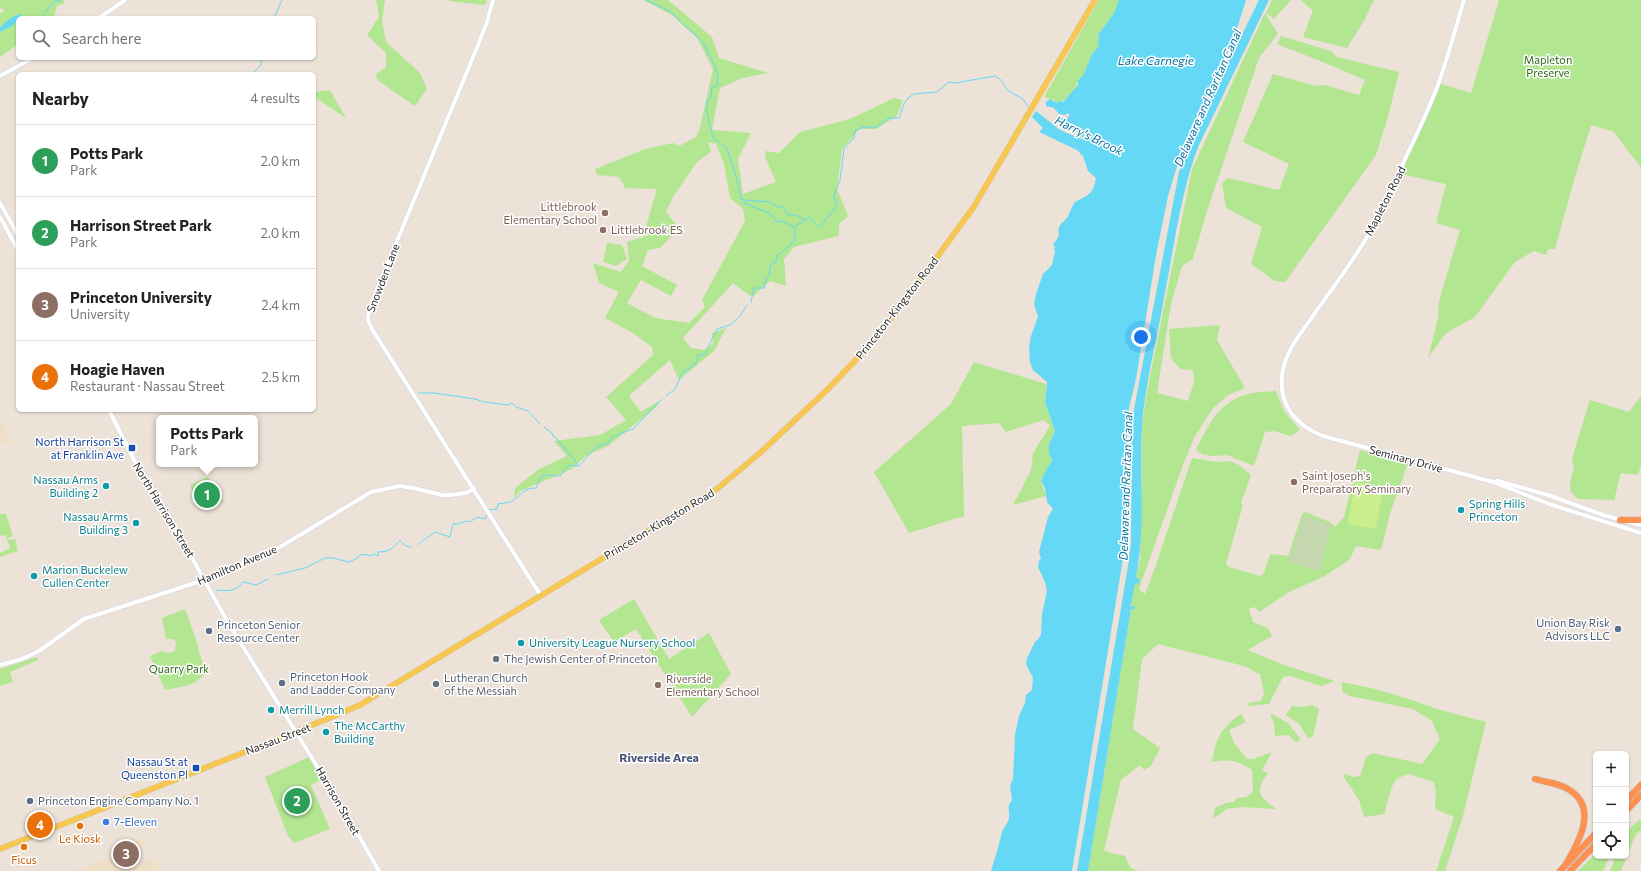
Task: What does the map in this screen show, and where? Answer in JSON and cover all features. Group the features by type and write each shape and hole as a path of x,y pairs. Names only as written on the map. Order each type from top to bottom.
{"highway":[{"path":"1620,520 1641,520"},
{"path":"1535,779 1569,790 1574,794 1582,808 1584,816 1583,830 1578,843 1566,864"},
{"path":"1629,798 1641,785"},
{"path":"1629,809 1641,795"},
{"path":"1560,871 1593,835"},
{"path":"1570,871 1593,847"}],"main road":[{"name":"Princeton-Kingston Road","path":"541,596 717,488 761,452 828,389 866,349 955,233 983,191 1095,0"},
{"name":"Nassau Street","path":"0,849 350,710 367,702 541,596"}],"street":[{"path":"102,16 125,0"},
{"name":"Snowden Lane","path":"493,0 483,33 387,264 369,310 368,317 372,329 541,596"},
{"name":"Mapleton Road","path":"1282,387 1283,366 1288,354 1359,250 1392,188 1436,91 1464,0"},
{"path":"0,76 29,60"},
{"path":"0,203 16,231"},
{"path":"0,217 16,246"},
{"name":"Seminary Drive","path":"1282,387 1284,399 1290,412 1306,428 1313,432 1493,482 1552,505 1641,532"},
{"name":"North Harrison Street","path":"110,412 134,460 165,509 234,633 296,732"},
{"path":"1493,482 1498,481 1548,495 1620,520 1641,525"},
{"name":"Hamilton Avenue","path":"0,665 22,659 39,651 84,619 204,580 280,547 371,492 391,486 413,488 442,495 466,493 474,489"},
{"name":"Harrison Street","path":"296,732 340,803 379,871"}],"shaded area":[{"path":"0,419 15,449 9,444 0,442"},
{"path":"142,838 146,845 131,852 138,865 152,858 160,871 75,871 130,851 127,845"}],"green space":[{"path":"0,0 64,0 65,3 57,6 54,16 16,16 16,45 0,57 0,14 4,10 0,8"},
{"path":"376,0 385,0 382,21 386,42 420,73 427,89 415,106 377,80 376,74 386,67 386,53 367,35 379,17"},
{"path":"449,0 487,0 485,5"},
{"path":"643,0 668,0 712,37 719,58 768,73 743,78 720,88 712,130 751,133 738,159 743,194 776,182 766,159 765,151 779,153 800,132 850,119 894,98 903,100 897,116 876,129 859,129 842,150 837,189 848,216 839,224 839,236 794,247 784,259 786,286 770,281 752,297 733,283 683,338 691,348 704,350 713,344 712,333 726,328 714,351 679,380 670,360 629,396 641,412 659,401 656,407 608,446 586,456 572,469 520,491 514,499 515,488 539,469 567,456 554,441 600,435 626,420 606,397 653,355 652,347 633,333 605,318 619,292 599,283 593,263 621,272 629,261 627,242 643,237 657,189 625,188 619,177 597,175 595,169 645,149 673,143 679,146 696,137 700,128 713,69 697,38 672,15","holes":["708,142 716,144 724,164 730,198 743,209 745,221 702,300 705,307 689,323 655,318 627,303 641,280 671,296 677,285 642,266 648,250 660,248 679,228 666,212 673,197 697,162 711,152"]},
{"path":"1099,0 1119,0 1114,13 1098,35 1098,47 1092,54 1083,76 1078,80 1076,87 1064,100 1057,103 1054,100 1044,97"},
{"path":"1272,0 1291,0 1274,19 1266,13"},
{"path":"1301,0 1374,0 1364,21 1347,48 1303,37 1313,11"},
{"name":"Mapleton Preserve","path":"1499,0 1641,0 1641,168 1614,132 1591,125 1555,249 1548,249 1546,255 1534,251 1515,262 1475,317 1446,333 1428,358 1438,319 1439,301 1460,230 1436,223 1446,184 1401,174 1441,84 1471,93"},
{"path":"1265,13 1278,34 1259,58 1208,208 1193,259 1182,266 1171,304 1157,393 1188,401 1194,382 1193,370 1180,369 1171,358 1169,329 1220,325 1217,340 1245,388 1228,395 1213,408 1195,436 1183,465 1139,589 1145,594 1192,458 1218,462 1230,461 1239,465 1251,475 1241,503 1243,505 1226,564 1229,567 1260,576 1264,573 1270,555 1288,556 1302,514 1305,512 1330,522 1335,527 1344,517 1360,450 1408,463 1390,514 1381,550 1356,546 1350,559 1325,576 1289,592 1259,612 1255,607 1249,609 1253,622 1268,628 1272,636 1248,650 1284,665 1335,681 1321,686 1290,676 1283,677 1269,704 1248,706 1247,703 1261,701 1264,694 1260,674 1244,666 1158,644 1142,659 1133,729 1160,748 1151,766 1144,770 1140,765 1121,780 1104,850 1125,856 1130,867 1137,871 1088,871 1131,609 1134,609 1131,606 1135,584 1139,583 1136,577 1140,559 1142,426 1147,391 1192,169"},
{"path":"1281,36 1331,51 1337,57 1399,72 1388,117 1376,155 1285,282 1275,281 1251,264 1262,227 1226,208 1222,183 1228,178 1279,190 1289,164 1243,142 1273,74 1316,86 1325,85 1359,95 1365,80 1277,44"},
{"path":"330,90 346,118 316,98 316,92"},
{"path":"607,243 622,245 627,259 616,266 603,262"},
{"path":"974,362 1046,384 1045,402 1055,431 1049,444 1049,453 1052,461 1041,481 1046,496 1013,505 1031,470 1033,453 1050,426 1044,420 1006,432 999,423 962,426 964,516 909,533 874,472 951,404"},
{"path":"1276,391 1284,411 1300,430 1291,436 1274,431 1265,432 1254,466 1227,455 1204,455 1196,450 1209,424 1227,404 1245,395"},
{"path":"1641,396 1641,465 1638,475 1621,473 1614,500 1578,499 1571,492 1570,481 1574,468 1572,458 1590,400 1629,412"},
{"path":"208,477 224,502 203,507 190,485"},
{"path":"1355,482 1383,487 1376,529 1348,524"},
{"path":"0,514 6,514 13,536 8,538 9,540 15,539 18,551 0,557 0,553 10,548 6,536 0,536"},
{"path":"1303,516 1331,524 1320,571 1288,562 1290,553 1293,551"},
{"path":"634,599 669,659 709,633 731,674 692,717 636,629 614,642 599,620"},
{"name":"Quarry Park","path":"185,609 196,640 205,673 193,683 182,687 165,690 150,656 162,651 169,653 175,651 176,642 173,639 166,639 162,618"},
{"path":"37,657 38,660 10,672 13,682 0,686 0,669"},
{"path":"1342,682 1375,689 1437,709 1486,722 1463,816 1445,871 1436,871 1454,817 1435,809 1436,792 1434,782 1408,774 1400,777 1392,786 1385,814 1364,817 1359,800 1343,776 1344,774 1353,777 1360,776 1366,757 1373,753 1422,764 1440,739 1432,721 1413,709 1350,696 1342,691"},
{"path":"1312,705 1319,709 1313,737 1308,738 1299,724 1286,715 1292,706 1303,707"},
{"path":"1270,713 1288,723 1301,740 1296,742 1288,735 1275,736 1274,724"},
{"path":"1241,714 1246,722 1229,730 1234,743 1247,759 1253,759 1272,752 1262,770 1268,773 1261,785 1260,793 1266,801 1276,809 1242,807 1227,809 1213,819 1215,808 1226,803 1234,802 1237,798 1246,797 1253,792 1252,770 1233,761 1212,762 1215,746 1220,734 1234,719"},
{"path":"309,757 321,780 311,785 330,829 294,843 288,836 265,777"},
{"path":"1641,819 1641,830 1636,834 1629,851 1629,830"},
{"path":"1593,856 1593,859 1609,859 1603,871 1578,871"},
{"path":"1615,859 1626,859 1621,871 1610,871"}],"water":[{"name":"Lake Carnegie","path":"1119,0 1246,0 1234,38 1183,146 1168,196 1156,255 1136,379 1129,408 1127,428 1126,529 1124,552 1072,871 991,871 1002,832 1009,819 1009,807 1012,800 1010,786 1013,779 1015,735 1026,695 1032,690 1033,678 1026,664 1027,658 1041,634 1042,614 1047,591 1045,582 1038,567 1041,558 1039,552 1048,517 1053,509 1047,502 1045,488 1041,481 1052,461 1049,453 1049,444 1055,431 1045,402 1047,382 1033,370 1030,362 1029,348 1031,336 1038,317 1034,304 1043,274 1052,265 1055,251 1055,246 1053,245 1059,236 1059,228 1075,202 1089,194 1095,184 1096,178 1088,171 1083,156 1077,150 1039,132 1043,128 1032,117 1036,111 1060,130 1084,140 1074,129 1060,121 1061,118 1067,118 1070,115 1068,113 1065,115 1059,114 1054,108 1046,106 1046,102 1050,99 1057,103 1059,101 1063,102 1078,85 1078,80 1083,76 1092,54 1098,47 1098,35 1114,13"},
{"path":"1259,0 1269,0 1198,147 1186,184 1174,241 1148,378 1142,426 1142,520 1136,577 1140,580 1139,583 1135,584 1131,606 1135,607 1135,609 1131,609 1088,871 1077,871 1131,542 1132,420 1179,172 1193,134"},
{"path":"16,16 16,21 12,26 0,32 0,28"}],"waterway":[{"path":"43,15 54,2 61,0"},
{"path":"275,16 282,0"},
{"path":"647,0 671,12 703,42 715,66 718,76 717,86 712,88 711,98 707,101 707,113 713,138 727,148 741,199 744,200 744,203 771,214 777,222 782,221 794,227"},
{"path":"255,72 261,65 261,60"},
{"name":"Harry's Brook","path":"751,302 754,288 764,288 766,280 769,276 771,264 776,262 777,256 795,241 795,227 809,217 819,227 837,205 838,203 834,198 840,180 844,149 854,138 855,131 863,127 876,127 889,118 899,118 908,98 914,94 937,92 949,82 955,83 995,76 1001,80 1007,90 1023,99 1029,108"},
{"path":"745,200 770,202 778,207 783,207 788,215 796,215 803,219"},
{"name":"Harry's Brook","path":"666,396 675,389 682,373 696,363 698,355 705,354 717,329 730,325 740,316 747,305"},
{"path":"419,393 434,393 508,405 512,403 516,407 528,411 540,424"},
{"name":"Harry's Brook","path":"489,510 497,509 498,504 512,501 524,491 536,488 541,477 544,475 560,476 569,465 579,466 594,449 607,444 612,437 633,429 662,399"},
{"path":"544,427 552,433 578,464"},
{"path":"418,545 435,532 450,537 453,524 466,521 470,522 477,517 485,519 487,515"},
{"path":"276,575 305,568 325,558 333,558 349,562 364,554 371,556 374,554 378,556 378,552 389,550 400,541 406,546 411,547"},
{"path":"216,590 228,591 237,588 243,582 256,585 268,579"}],"place":[{"name":"Littlebrook Elementary School","path":"605,213"},
{"name":"Littlebrook ES","path":"603,230"},
{"name":"North Harrison St at Franklin Ave","path":"132,448"},
{"name":"Saint Joseph's Preparatory Seminary","path":"1294,482"},
{"name":"Nassau Arms Building 2","path":"106,486"},
{"name":"Potts Park","path":"207,495"},
{"name":"Spring Hills Princeton","path":"1461,510"},
{"name":"Nassau Arms Building 3","path":"136,523"},
{"name":"Marion Buckelew Cullen Center","path":"34,576"},
{"name":"Union Bay Risk Advisors LLC","path":"1618,629"},
{"name":"Princeton Senior Resource Center","path":"209,631"},
{"name":"University League Nursery School","path":"521,643"},
{"name":"The Jewish Center of Princeton","path":"496,659"},
{"name":"Princeton Hook and Ladder Company","path":"282,683"},
{"name":"Lutheran Church of the Messiah","path":"436,684"},
{"name":"Riverside Elementary School","path":"658,685"},
{"name":"Merrill Lynch","path":"271,710"},
{"name":"The McCarthy Building","path":"326,732"},
{"name":"Nassau St at Queenston Pl","path":"196,768"},
{"name":"Princeton Engine Company No. 1","path":"30,801"},
{"name":"Harrison Street Park","path":"297,801"},
{"name":"7-Eleven","path":"106,822"},
{"name":"Hoagie Haven","path":"40,825"},
{"name":"Le Kiosk","path":"80,826"},
{"name":"Ficus","path":"24,847"},
{"name":"Princeton University","path":"126,854"}],"district":[{"name":"Riverside Area","path":"659,758"}],"water label":[{"name":"Delaware and Raritan Canal","path":"1208,98"},
{"name":"Delaware and Raritan Canal","path":"1126,486"}]}
